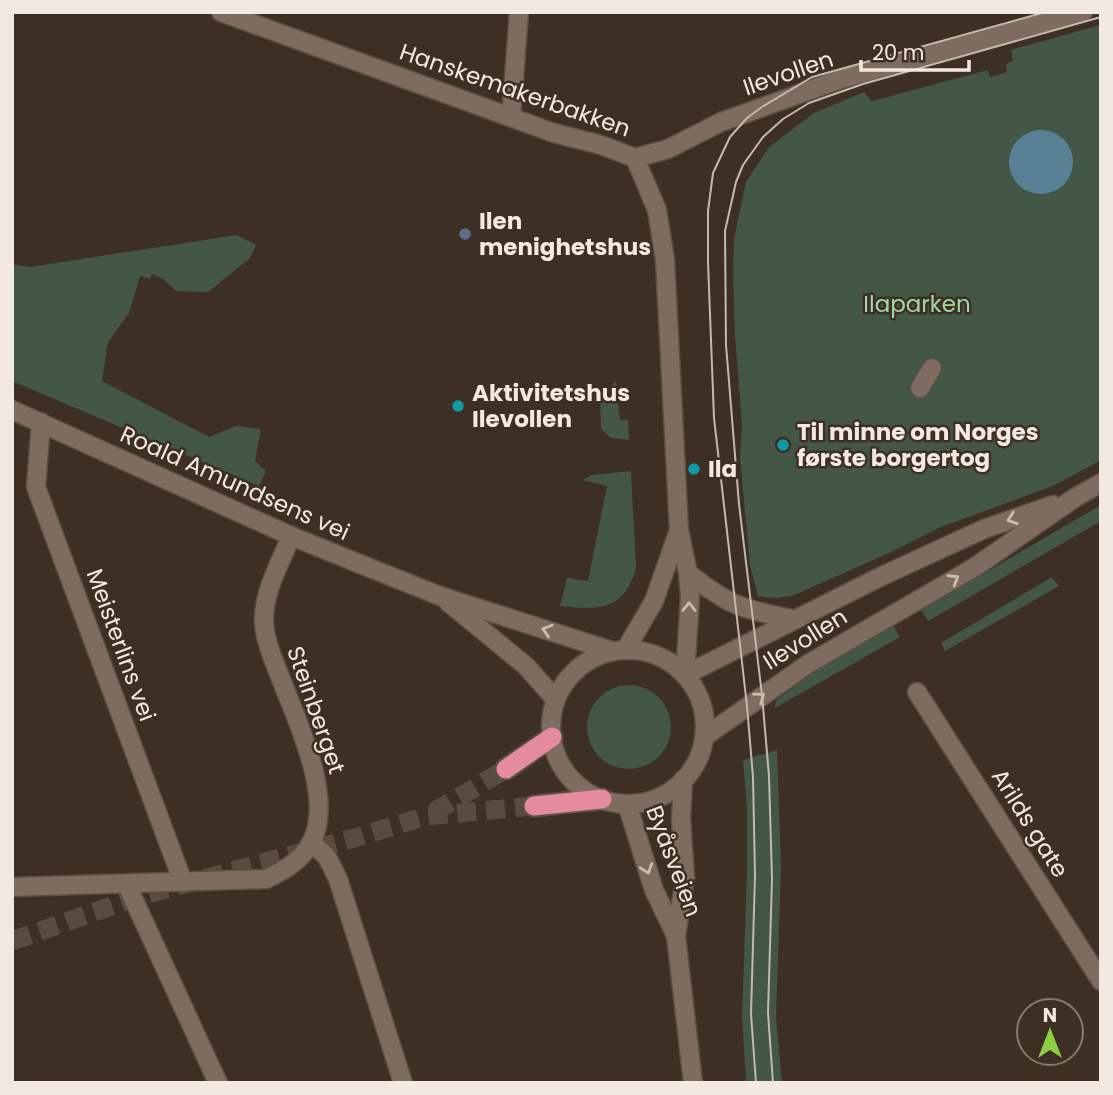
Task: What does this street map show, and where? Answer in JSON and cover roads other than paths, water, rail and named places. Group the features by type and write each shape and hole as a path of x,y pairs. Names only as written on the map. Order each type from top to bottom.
{"highway":[{"path":"506,769 552,737"},
{"path":"534,806 602,799"}],"street":[{"name":"Hanskemakerbakken","path":"221,12 554,133 601,145 635,158 657,210 665,260 679,530 688,573 690,627 685,675"},
{"path":"511,117 519,12"},
{"name":"Ilevollen","path":"635,158 668,149 721,122 841,79 1083,12"},
{"path":"920,388 932,368"},
{"name":"Roald Amundsens vei","path":"12,410 291,536 440,596 619,650"},
{"name":"Meisterlins vei","path":"41,422 36,487 183,882"},
{"name":"Ilevollen","path":"704,737 808,664 975,567 1076,497 1101,483"},
{"name":"Ilevollen","path":"685,675 740,649 793,619 984,529 1076,497"},
{"name":"Hanskemakerbakken","path":"619,650 654,600 679,530"},
{"name":"Steinberget","path":"291,536 268,592 264,607 264,626 269,648 306,743 318,789 317,822 311,842"},
{"path":"688,573 718,596 735,605 752,612 793,619"},
{"name":"Roald Amundsens vei","path":"440,596 526,666 556,700"},
{"path":"619,650 639,650 664,659 685,675 694,686 704,710 704,737 696,762 683,780 663,795 627,804 602,799 581,787 565,770 554,749 552,712 561,688 578,668 600,655 619,650"},
{"name":"Arilds gate","path":"917,692 1101,981"},
{"name":"Byåsveien","path":"683,780 681,819 685,878 676,936 693,1083"},
{"name":"Byåsveien","path":"627,804 654,890 676,936"},
{"path":"12,887 265,879 298,860 311,842 327,857 338,879 403,1083"},
{"path":"127,885 218,1083"}],"water":[{"path":"1035,130 1047,130 1064,139 1071,150 1071,174 1064,185 1047,194 1035,194 1023,189 1014,180 1009,168 1009,156 1014,144 1023,135"}],"tunnel":[{"path":"434,812 506,769"},
{"path":"12,941 140,896 427,816 534,806"}],"tram line":[{"path":"756,1083 751,1014 755,875 753,777 714,418 708,262 708,211 713,173 730,137 747,118 812,77 1046,12"},
{"path":"773,1083 768,1013 772,879 769,776 739,504 726,345 725,231 736,182 743,165 763,137 783,119 809,103 863,84 1101,17"}],"place":[{"name":"Ilen menighetshus","path":"465,234"},
{"name":"Aktivitetshus Ilevollen","path":"458,406"},
{"name":"Til minne om Norges første borgertog","path":"783,445"},
{"name":"Ila","path":"694,469"}],"park label":[{"name":"Ilaparken","path":"917,304"}]}
